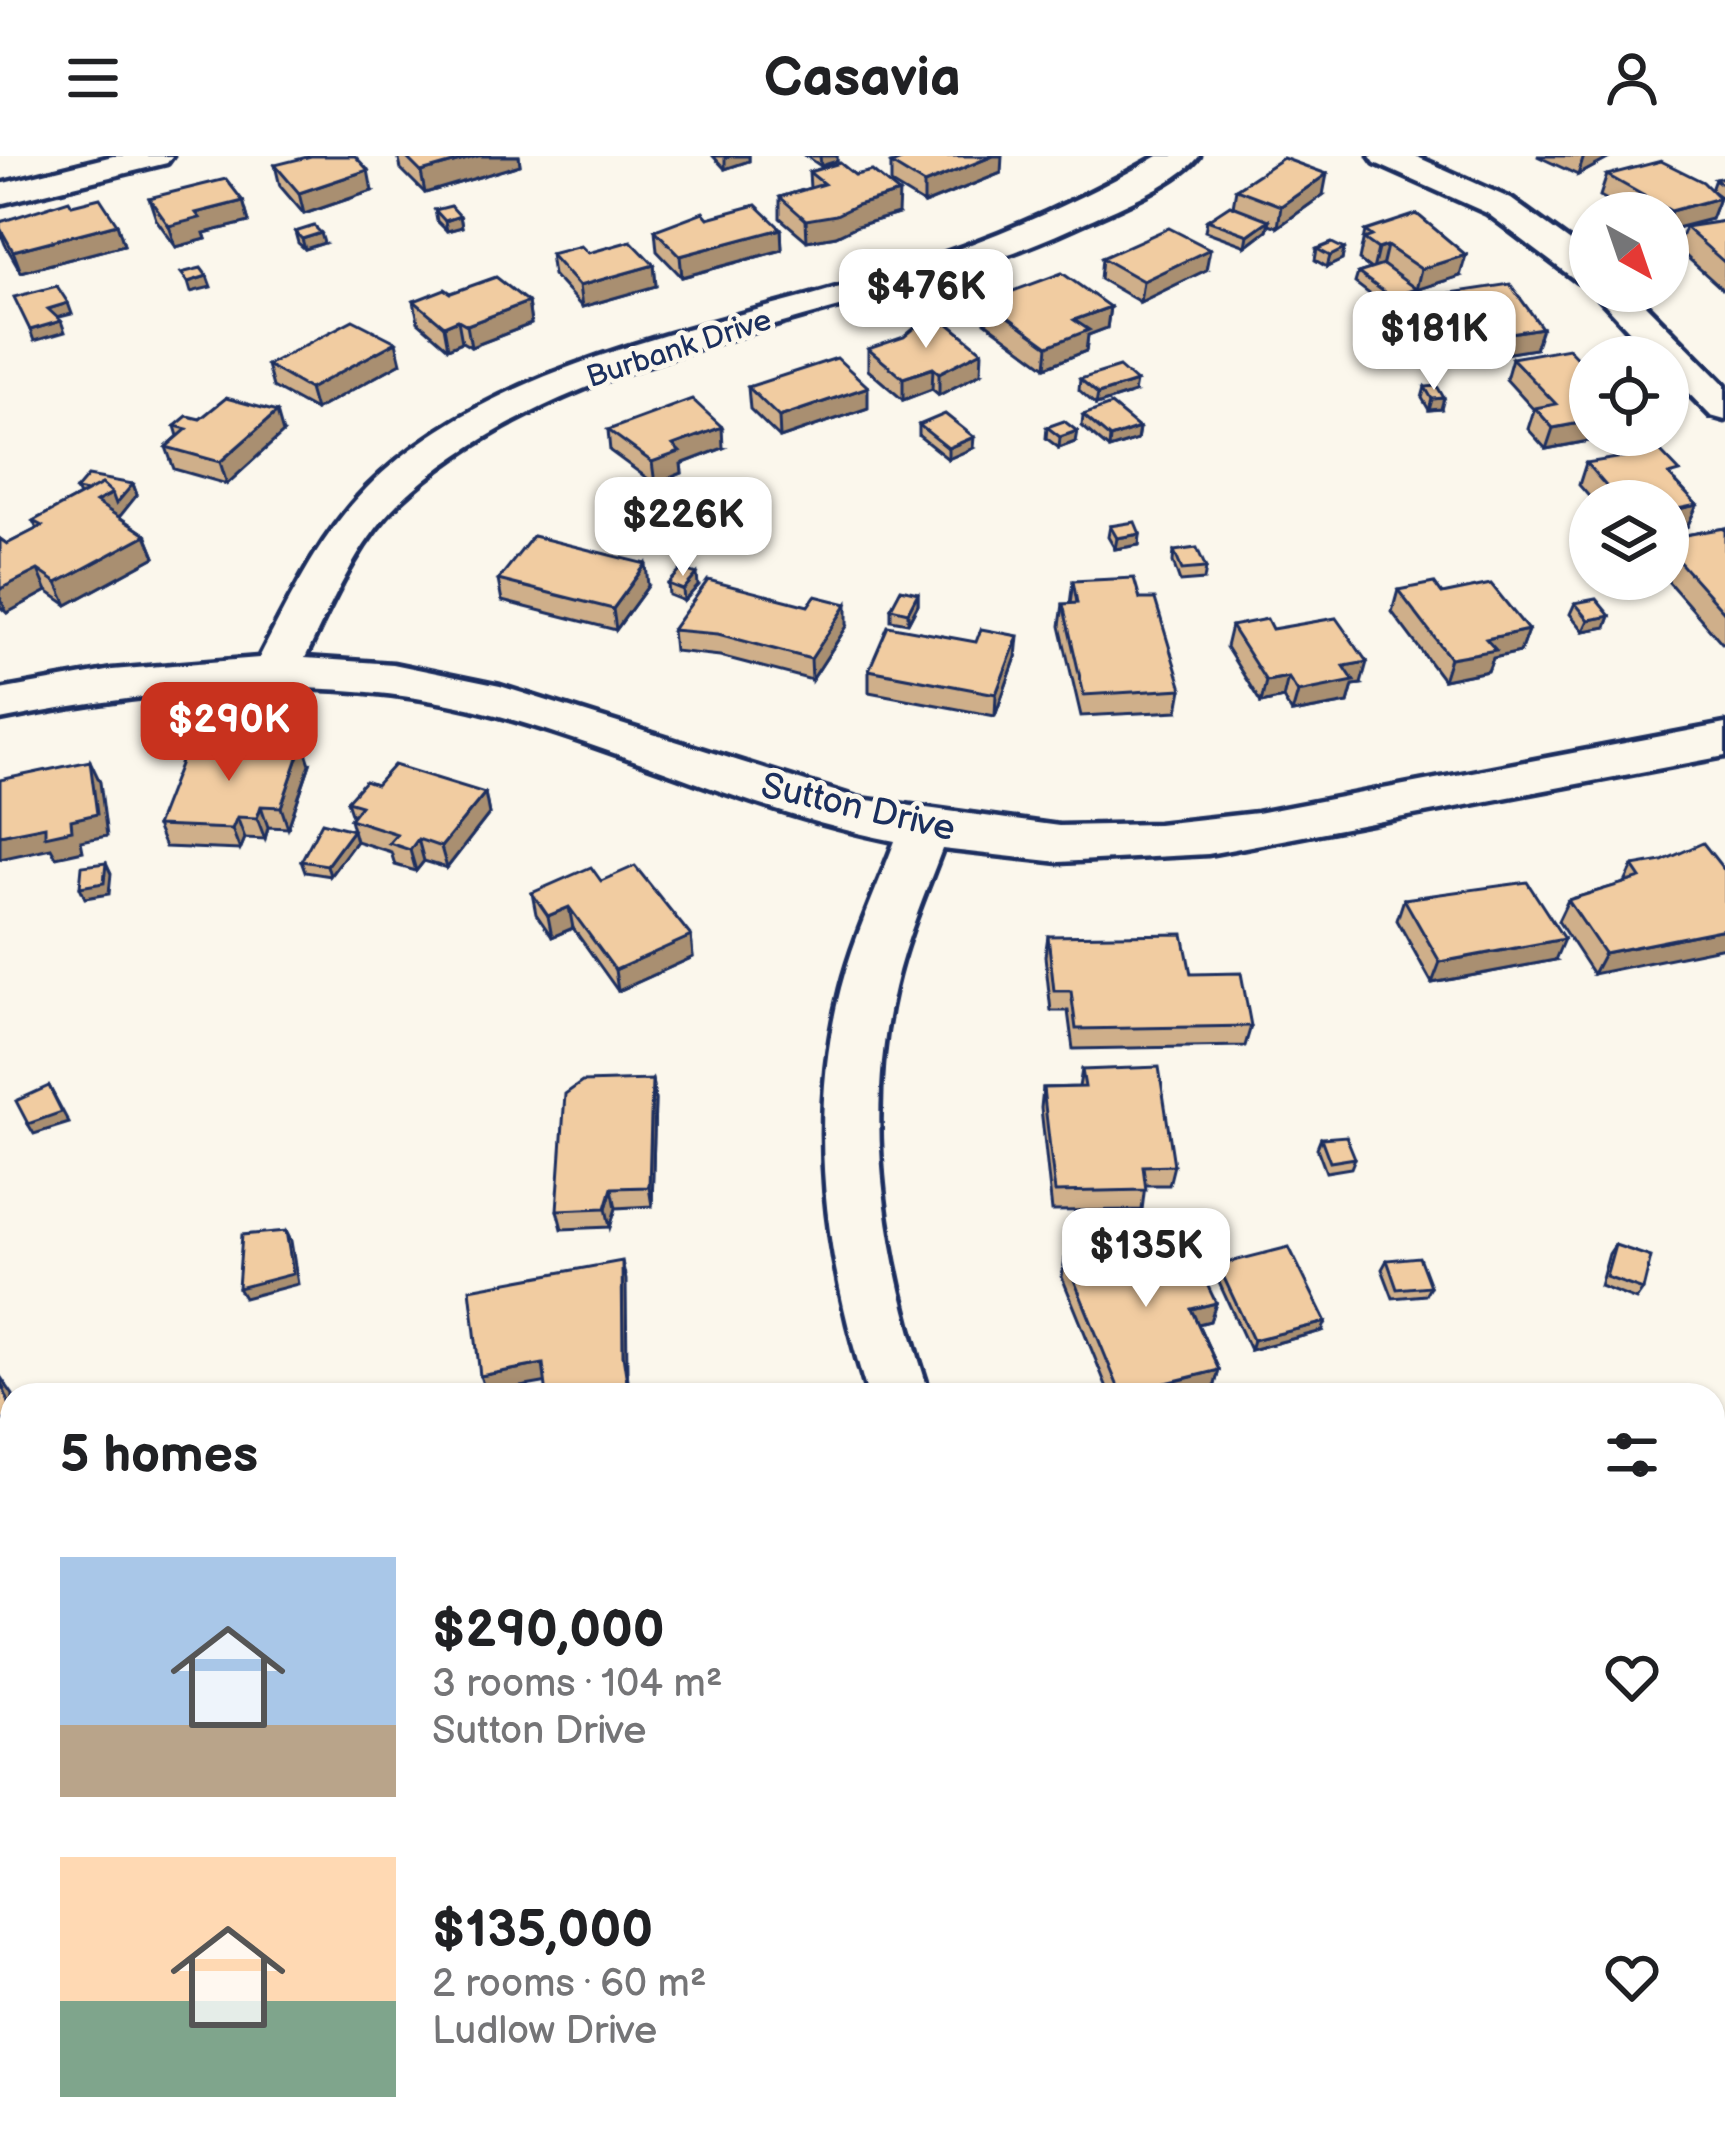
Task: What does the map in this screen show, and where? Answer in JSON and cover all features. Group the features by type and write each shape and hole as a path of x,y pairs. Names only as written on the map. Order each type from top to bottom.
{"street":[{"path":"0,194 155,156"},
{"name":"Burbank Drive","path":"275,671 328,569 365,514 434,453 498,414 606,370 951,265 1045,229 1126,190 1182,156"},
{"path":"1387,156 1499,206 1569,258"},
{"path":"1631,312 1725,408"},
{"name":"Sutton Drive","path":"0,705 159,677 275,671 451,689 553,716 842,812 1015,841 1103,844 1228,837 1725,740"},
{"path":"895,1383 872,1316 853,1209 851,1090 869,983 924,828"}],"building":[{"path":"311,156 355,156 368,170 299,193 275,165"},
{"path":"405,156 478,156 421,172"},
{"path":"911,156 993,156 924,184 891,164"},
{"path":"1283,158 1327,174 1281,206 1236,189"},
{"path":"1661,161 1703,182 1719,198 1689,206 1689,192 1637,192 1607,175"},
{"path":"840,163 855,175 872,171 899,193 806,220 780,197 824,184 809,172"},
{"path":"226,179 243,201 196,213 200,218 169,226 149,198"},
{"path":"100,198 117,224 13,251 0,228 0,222 69,200 72,205"},
{"path":"756,205 781,229 680,256 655,230 703,212 708,218"},
{"path":"1230,205 1269,220 1248,235 1207,220"},
{"path":"451,206 460,216 445,221 435,210"},
{"path":"1417,214 1466,255 1421,269 1387,246 1378,249 1364,239 1372,236 1365,231"},
{"path":"1725,221 1725,263 1689,231 1689,226"},
{"path":"314,226 321,233 302,239 295,232"},
{"path":"1169,228 1210,249 1143,281 1102,258"},
{"path":"631,241 654,265 579,286 550,254 581,246 588,253"},
{"path":"1332,243 1344,249 1330,256 1317,249"},
{"path":"1383,265 1416,289 1391,297 1358,273"},
{"path":"201,268 207,276 188,282 181,273"},
{"path":"1062,273 1110,307 1074,320 1089,330 1048,346 986,301"},
{"path":"496,277 528,302 467,325 458,320 444,326 414,301 445,289 451,293"},
{"path":"1510,284 1542,328 1485,337 1475,326 1463,327 1463,315 1444,294"},
{"path":"57,286 68,303 48,309 61,321 30,330 14,297"},
{"path":"353,320 396,342 309,389 267,365"},
{"path":"948,323 982,351 939,373 933,368 903,378 868,349 904,337 917,326 924,331"},
{"path":"1569,349 1569,425 1553,428 1535,408 1556,404 1512,358"},
{"path":"837,358 868,387 779,417 748,387"},
{"path":"1119,367 1136,382 1098,394 1080,379"},
{"path":"1437,386 1444,398 1432,399 1425,387"},
{"path":"226,398 277,412 220,462 166,447 187,429 175,426 187,416 200,419"},
{"path":"692,399 722,427 673,445 680,452 652,462 608,430"},
{"path":"1111,405 1139,428 1110,438 1083,415"},
{"path":"945,414 974,437 948,448 919,425"},
{"path":"1064,421 1077,431 1060,437 1047,427"},
{"path":"1665,456 1680,472 1669,475 1674,480 1601,480 1586,463"},
{"path":"88,476 133,484 116,504 102,484 87,492 76,490"},
{"path":"102,484 112,493 96,502 146,535 57,583 38,570 0,589 0,539 7,544 42,526 33,521"},
{"path":"1135,522 1140,534 1117,538 1110,526"},
{"path":"1725,528 1725,613 1689,573 1689,534"},
{"path":"533,536 646,564 613,609 498,580"},
{"path":"1197,548 1206,568 1182,570 1174,551"},
{"path":"682,569 697,574 683,590 668,584"},
{"path":"1134,578 1140,599 1155,599 1182,689 1084,695 1063,604 1077,603 1073,581"},
{"path":"708,580 808,606 815,596 847,604 811,659 718,634 672,630"},
{"path":"1434,583 1442,594 1491,584 1528,630 1486,639 1496,650 1450,658 1398,590"},
{"path":"901,589 918,593 908,612 891,608"},
{"path":"1597,600 1610,616 1589,620 1575,603"},
{"path":"1336,618 1367,662 1344,666 1354,681 1298,692 1288,677 1266,681 1231,626 1267,619 1272,629"},
{"path":"888,626 976,642 981,629 1018,636 996,694 869,670"},
{"path":"236,741 303,743 281,807 261,806 257,818 237,817 232,829 156,826 186,749 230,751"},
{"path":"90,761 97,814 71,820 72,830 45,836 45,826 0,835 0,780"},
{"path":"394,765 485,793 441,847 418,839 410,850 389,843 397,834 350,819 361,805 347,801 365,781 376,785"},
{"path":"322,822 353,830 327,865 301,861"},
{"path":"1703,843 1725,871 1725,929 1604,953 1568,900 1641,878 1633,866 1662,861"},
{"path":"106,863 104,883 80,887 82,866"},
{"path":"635,866 691,936 615,970 569,907 548,916 532,893 591,867 601,881"},
{"path":"1527,882 1564,939 1440,962 1404,899"},
{"path":"1183,934 1191,974 1241,973 1251,1026 1076,1029 1071,991 1054,991 1048,936"},
{"path":"1159,1067 1174,1165 1143,1166 1146,1190 1055,1192 1043,1088 1085,1087 1082,1070"},
{"path":"652,1080 649,1187 612,1188 606,1208 557,1210 565,1094 582,1082"},
{"path":"49,1086 62,1112 28,1124 16,1101"},
{"path":"1346,1136 1355,1158 1330,1162 1321,1138"},
{"path":"1181,1230 1216,1303 1191,1309 1219,1370 1166,1383 1116,1383 1065,1258"},
{"path":"286,1231 293,1274 238,1288 242,1235"},
{"path":"1615,1245 1651,1257 1643,1290 1606,1277"},
{"path":"1289,1247 1326,1322 1253,1340 1218,1265"},
{"path":"1419,1257 1430,1286 1397,1289 1387,1260"},
{"path":"622,1261 627,1383 545,1383 543,1364 480,1376 470,1289"}]}
